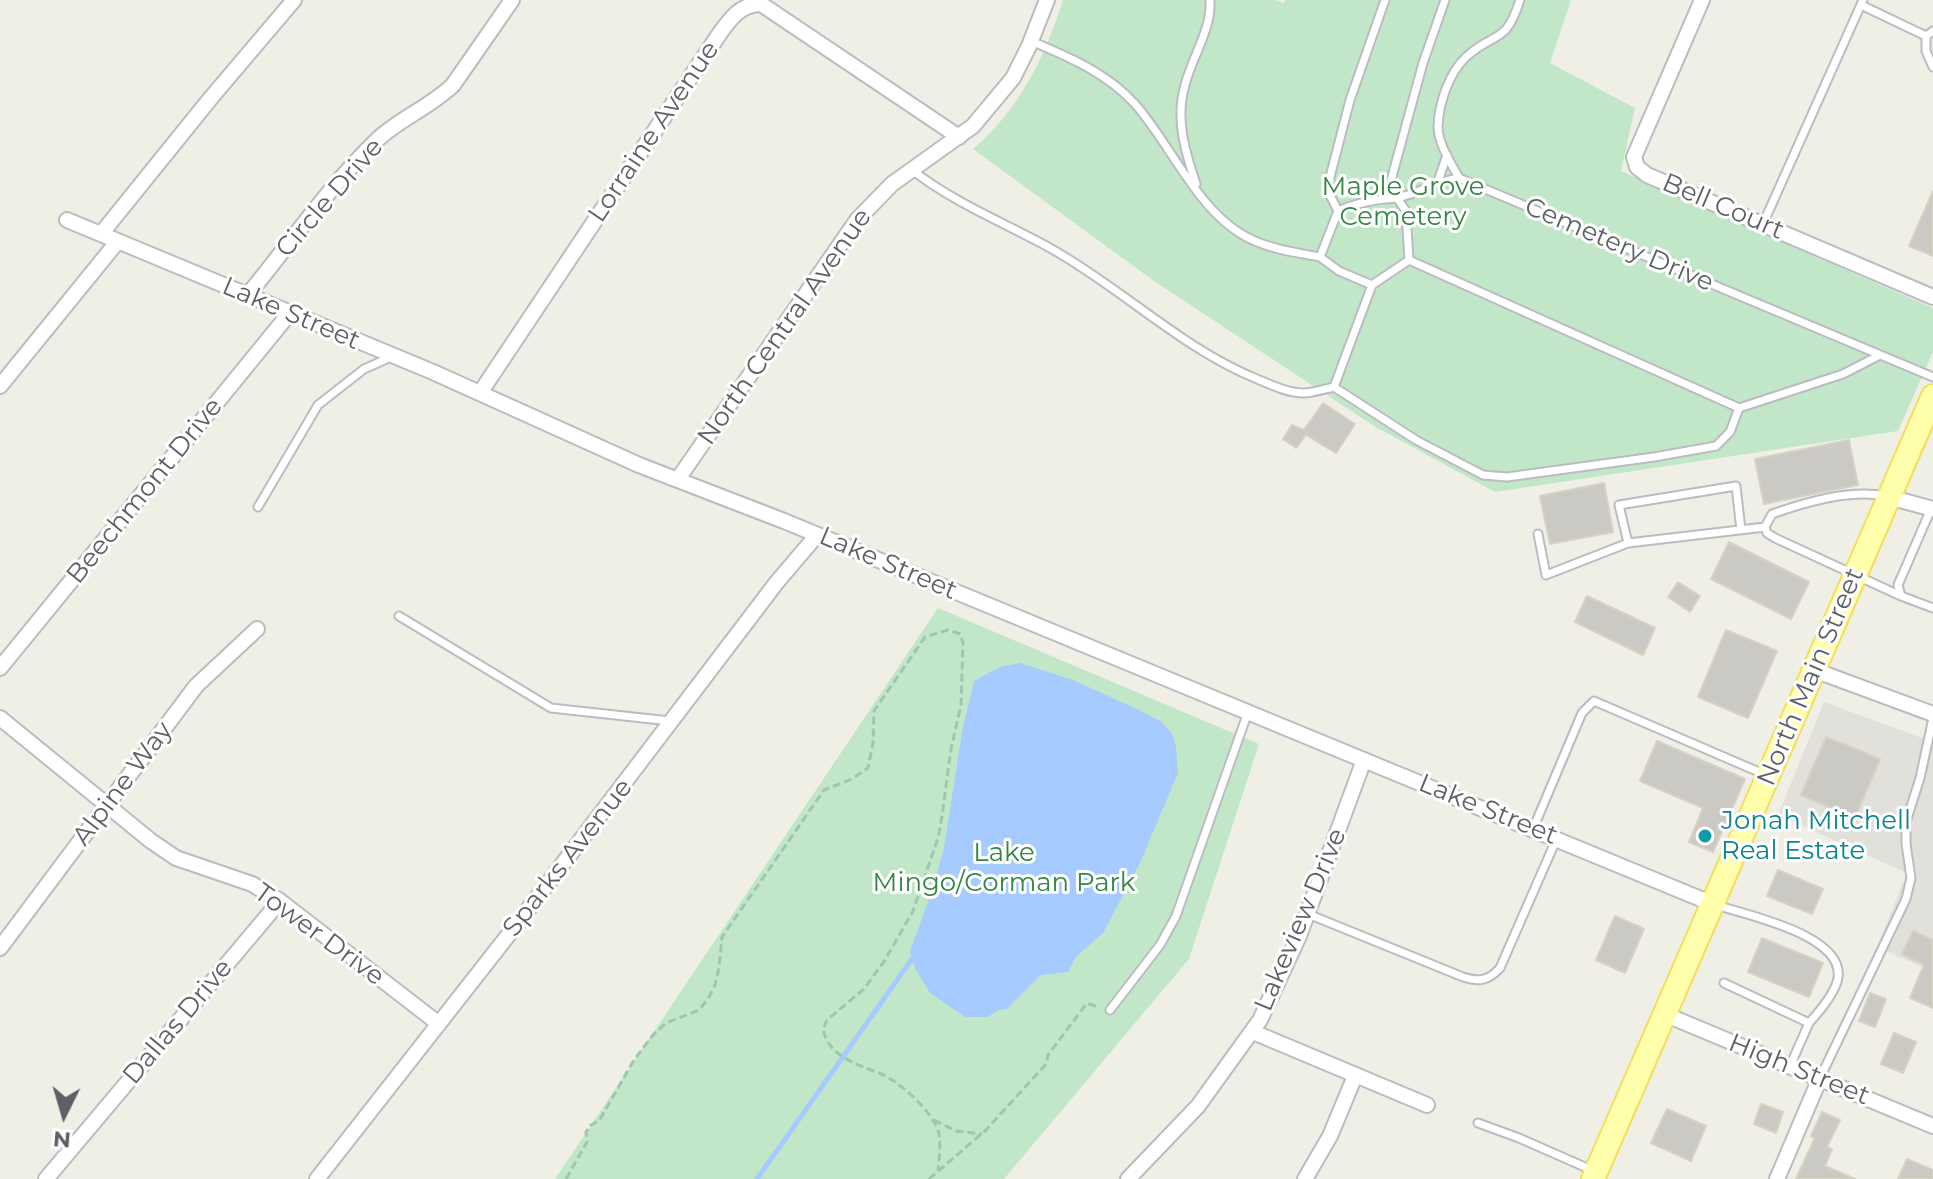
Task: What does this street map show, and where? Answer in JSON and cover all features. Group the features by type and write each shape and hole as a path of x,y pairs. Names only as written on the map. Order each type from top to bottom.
{"main road":[{"name":"North Main Street","path":"1595,1175 1933,396"}],"street":[{"path":"101,234 294,0"},
{"name":"Circle Drive","path":"247,296 307,219 376,141 401,121 441,97 453,85 512,0"},
{"name":"North Central Avenue","path":"678,479 837,246 880,196 973,126 1013,78 1047,0"},
{"name":"Bell Court","path":"1702,0 1634,162 1647,175 1933,297"},
{"name":"Lorraine Avenue","path":"480,393 720,33 736,13 748,5 761,4 959,137"},
{"name":"Lake Street","path":"67,220 480,393 639,465 817,535 1713,904"},
{"path":"0,386 118,241"},
{"name":"Beechmont Drive","path":"0,668 289,314"},
{"path":"1889,497 1932,509"},
{"name":"Sparks Avenue","path":"317,1179 673,721 732,640 817,535"},
{"name":"Alpine Way","path":"0,948 196,686 257,629"},
{"path":"1814,670 1933,716"},
{"name":"Tower Drive","path":"0,718 176,858 252,884 280,901 439,1024"},
{"name":"Lakeview Drive","path":"1128,1179 1198,1106 1253,1032 1271,1000 1308,914 1364,760"},
{"name":"Dallas Drive","path":"46,1179 280,901"},
{"name":"High Street","path":"1664,1014 1933,1126"},
{"path":"1253,1032 1427,1105"},
{"path":"1305,1179 1330,1136 1355,1076"},
{"path":"1777,1179 1820,1078"}],"lane":[{"path":"1199,193 1185,153 1180,121 1184,86 1210,16 1210,0"},
{"path":"1338,211 1330,195 1330,177 1350,100 1385,0"},
{"path":"1409,260 1406,211 1390,184 1419,77 1445,0"},
{"path":"1320,257 1338,211 1354,204 1397,198 1438,181 1459,178 1438,128 1443,99 1453,72 1467,56 1503,35 1512,23 1520,0"},
{"path":"1763,224 1862,2 1930,33 1926,51 1933,67"},
{"path":"1031,41 1087,65 1134,103 1199,193 1224,222 1254,241 1320,257 1339,271 1372,285"},
{"path":"1438,181 1447,155"},
{"path":"912,170 942,193 1051,249 1113,288 1177,336 1240,372 1274,386 1304,393 1334,387 1416,440 1483,475 1507,477 1716,446 1730,432 1739,408"},
{"name":"Cemetery Drive","path":"1459,178 1933,377"},
{"path":"1334,387 1372,285 1409,260"},
{"path":"1409,260 1739,408 1843,374 1880,355"},
{"path":"258,507 318,405 364,369 393,356"},
{"path":"1628,543 1619,505 1736,486 1741,530"},
{"path":"1889,497 1861,493 1788,508 1772,514 1765,527 1767,533 1775,538 1933,608"},
{"path":"1901,596 1898,585 1932,509"},
{"path":"1538,534 1546,575 1628,543 1765,527"},
{"path":"399,616 551,708 673,721"},
{"path":"1533,829 1582,713 1594,701 1768,776"},
{"path":"1110,1010 1160,945 1176,916 1248,712"},
{"path":"1820,1078 1906,899 1911,878 1906,822 1920,778 1933,716"},
{"path":"1308,914 1463,977 1476,981 1490,978 1500,968 1557,838"},
{"path":"1713,904 1804,935 1831,952 1836,961 1837,981 1823,1007 1809,1023 1790,1066"},
{"path":"1724,983 1809,1023"},
{"path":"1478,1123 1519,1138 1595,1175"}],"path":[{"path":"566,1179 587,1142 586,1132 599,1121 634,1060 653,1035 666,1023 699,1010 708,999 717,976 722,937 824,790 852,779 868,768 874,711 925,637 948,630 960,634 963,643 962,683 938,838 913,911 885,960 864,989 827,1020 823,1034 831,1048 862,1068 895,1082 934,1120 956,1131 982,1134"},
{"path":"929,1179 982,1134 1046,1064 1048,1055 1087,1003 1110,1010"},
{"path":"934,1120 939,1134 938,1171"}],"shaded area":[{"path":"1824,702 1933,742 1933,972 1877,947 1907,873 1778,815"}],"green space":[{"name":"Maple Grove Cemetery","path":"1063,0 1275,0 1284,3 1285,0 1571,0 1550,63 1635,108 1621,171 1933,308 1933,352 1898,431 1495,492 1374,426 1154,281 973,149 1017,100 1039,62"},
{"name":"Lake Mingo/Corman Park","path":"938,608 1259,744 1189,959 1004,1179 555,1179"}],"water":[{"path":"1020,663 1073,680 1162,722 1172,734 1178,773 1140,863 1103,933 1076,957 1068,972 1041,975 1007,1009 998,1010 988,1017 965,1017 930,993 915,968 910,951 944,848 963,726 974,681 1000,667"}],"building":[{"path":"1933,191 1933,256 1909,246"},
{"path":"1323,403 1355,424 1336,453 1306,435 1296,448 1283,439 1292,425 1304,430"},
{"path":"1849,440 1858,485 1764,504 1755,459"},
{"path":"1604,483 1613,532 1550,544 1540,496"},
{"path":"1729,542 1809,582 1791,619 1711,579"},
{"path":"1678,582 1700,596 1690,612 1668,597"},
{"path":"1587,596 1655,628 1643,655 1575,622"},
{"path":"1726,630 1777,651 1748,718 1698,697"},
{"path":"1826,737 1880,759 1855,818 1801,795"},
{"path":"1657,741 1745,779 1713,852 1689,842 1703,808 1640,781"},
{"path":"1778,870 1823,889 1812,914 1767,896"},
{"path":"1615,916 1644,929 1625,973 1596,960"},
{"path":"1913,931 1933,940 1933,1008 1910,998 1924,965 1902,954"},
{"path":"1762,938 1823,963 1809,997 1748,972"},
{"path":"1870,993 1886,999 1875,1027 1859,1021"},
{"path":"1894,1033 1916,1042 1903,1073 1881,1064"},
{"path":"1761,1104 1783,1112 1776,1133 1754,1124"},
{"path":"1667,1109 1706,1126 1691,1161 1651,1143"},
{"path":"1822,1112 1840,1120 1827,1147 1832,1149 1825,1166 1855,1179 1796,1179 1815,1138 1811,1136"},
{"path":"1907,1159 1933,1170 1933,1179 1898,1179"}],"waterway":[{"path":"757,1179 914,956"}],"place":[{"name":"Jonah Mitchell Real Estate","path":"1705,836"}]}
